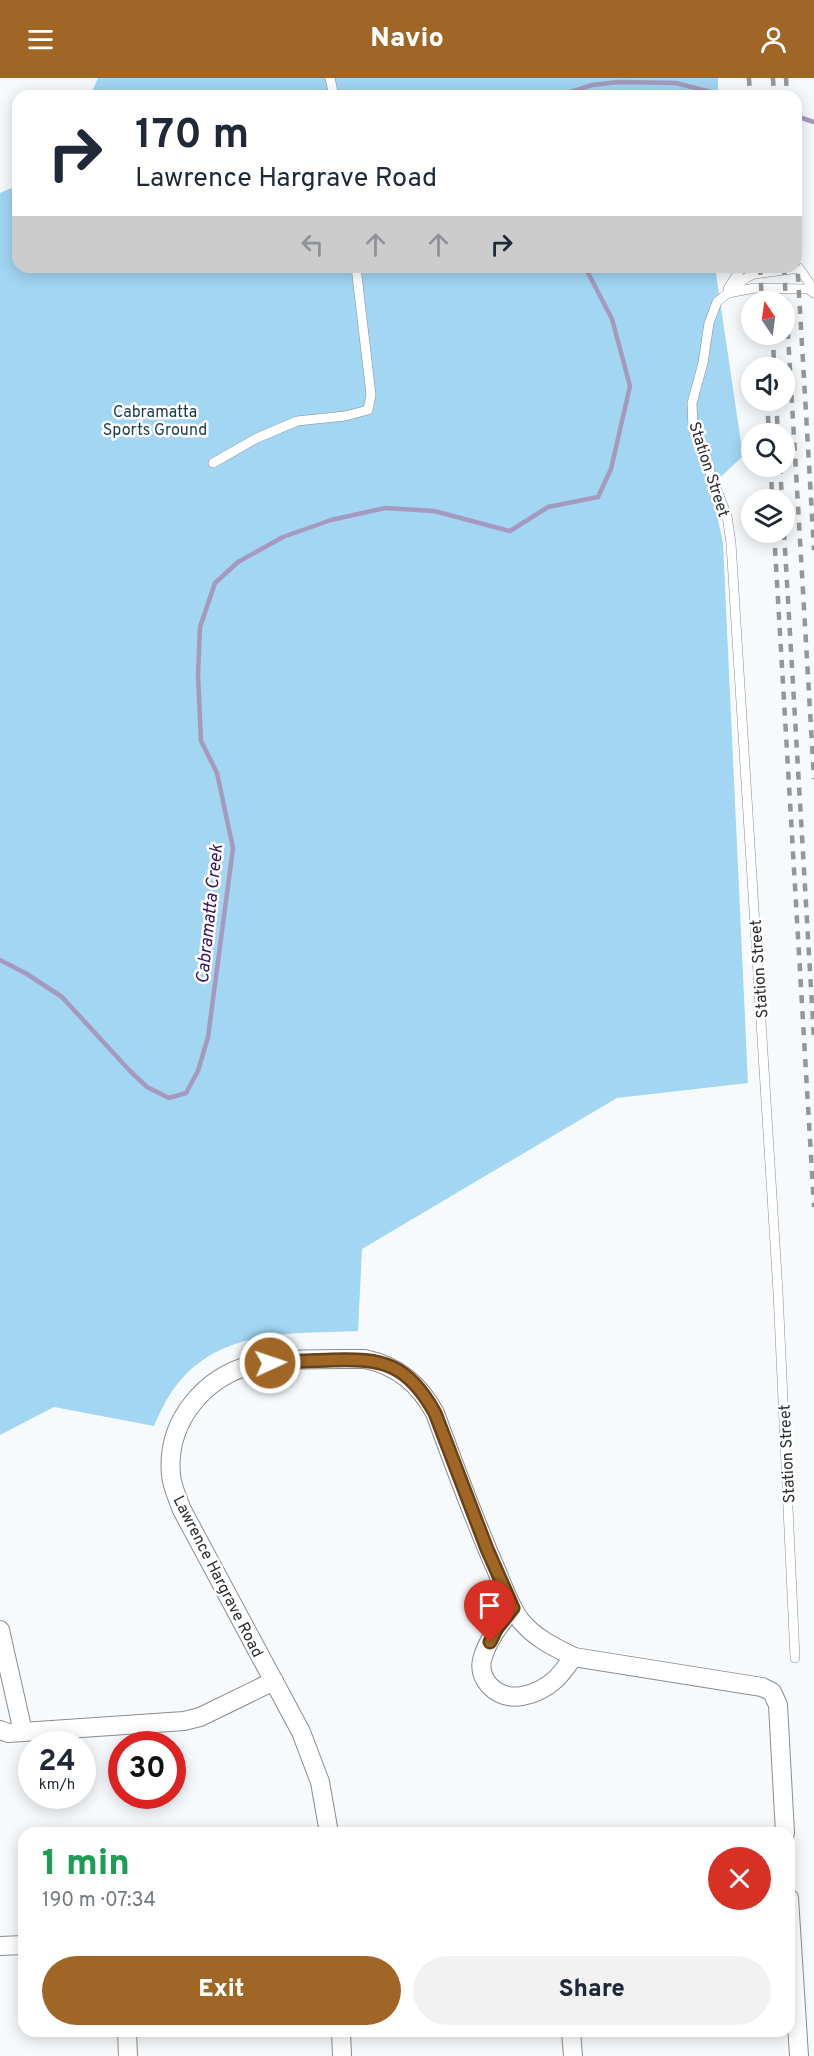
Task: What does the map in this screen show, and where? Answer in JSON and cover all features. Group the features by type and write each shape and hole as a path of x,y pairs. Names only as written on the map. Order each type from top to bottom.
{"street":[{"name":"Lawrence Hargrave Road","path":"327,1827 324,1799 314,1764 301,1732 182,1510 171,1477 172,1451 185,1412 215,1381 257,1364 365,1359 396,1370 413,1382 426,1397 435,1413 487,1549 513,1608 534,1635 574,1657 762,1687 772,1692 776,1699 785,1827"},
{"path":"513,1608 497,1628 482,1661 484,1679 498,1693 507,1697 529,1695 555,1679 574,1657"},
{"path":"0,1630 22,1731"},
{"path":"37,1731 184,1721 217,1710 274,1681"},
{"path":"0,1730 8,1733 18,1732"},
{"path":"0,1946 18,1945"},
{"path":"795,1993 799,2056"},
{"path":"127,2037 128,2056"},
{"path":"341,2037 342,2056"},
{"path":"572,2037 573,2056"}],"lane":[{"path":"213,463 257,438 297,421 345,416 368,410 371,395 357,273"},
{"name":"Station Street","path":"738,273 726,293 717,302 709,323 703,363 692,403 693,428 727,516 731,543 778,1292 795,1658"},
{"path":"726,293 746,278 762,273"},
{"path":"802,273 814,291"},
{"path":"726,293 755,288 814,291"}],"green space":[{"path":"98,78 718,78 718,90 93,90"},
{"name":"Cabramatta Sports Ground","path":"12,188 12,273 716,273 741,442 741,458 709,488 723,543 748,1083 617,1098 362,1249 358,1331 262,1337 217,1352 197,1364 179,1382 168,1397 154,1426 54,1407 0,1435 0,193"}],"waterway":[{"name":"Cabramatta Creek","path":"577,90 592,85 619,82 676,83 703,90"},
{"name":"Cabramatta Creek","path":"802,118 814,122"},
{"name":"Cabramatta Creek","path":"0,960 27,974 62,997 147,1087 169,1098 186,1093 198,1071 208,1037 233,848 217,773 201,741 198,675 200,627 215,583 238,562 283,537 331,520 385,508 434,511 510,531 548,507 598,497 611,469 630,386 612,319 588,273"}],"railway":[{"path":"749,78 750,90"},
{"path":"773,78 774,90"},
{"path":"786,78 787,90"},
{"path":"760,273 761,291"},
{"path":"784,273 814,779"},
{"path":"798,273 814,550"},
{"path":"773,345 774,357"},
{"path":"768,411 768,423"},
{"path":"777,411 777,423"},
{"path":"771,477 772,489"},
{"path":"781,477 781,489"},
{"path":"775,543 814,1207"},
{"path":"785,543 814,1039"}],"route":[{"path":"270,1363 365,1359 396,1370 413,1382 426,1397 435,1413 487,1549 513,1608 497,1628 490,1642"}]}
